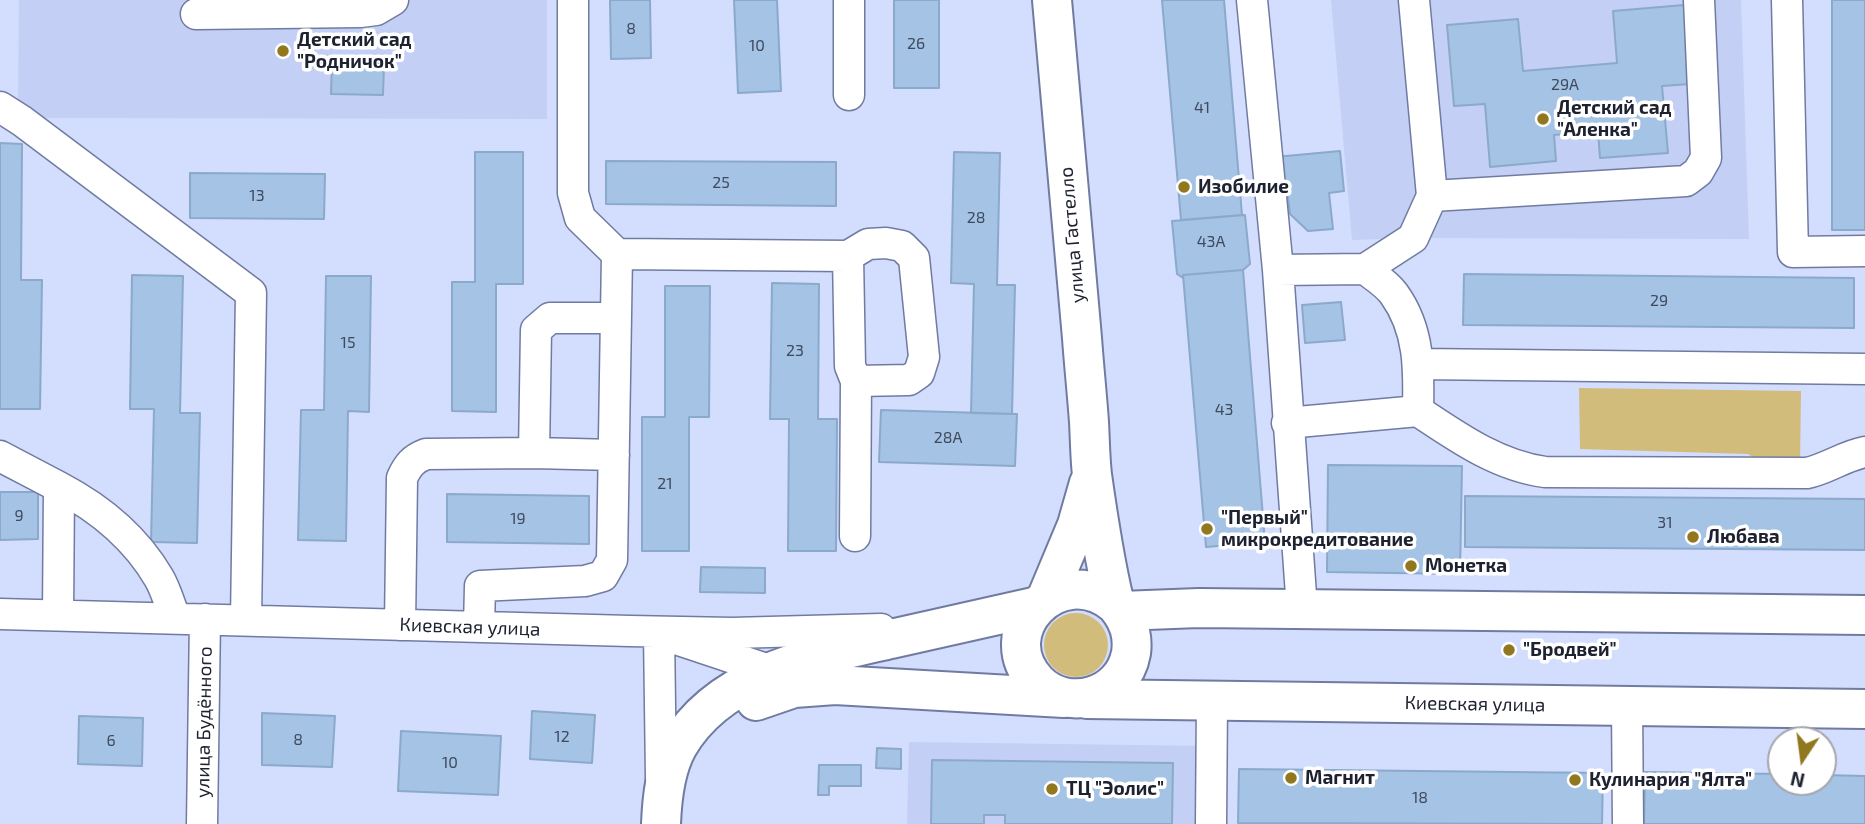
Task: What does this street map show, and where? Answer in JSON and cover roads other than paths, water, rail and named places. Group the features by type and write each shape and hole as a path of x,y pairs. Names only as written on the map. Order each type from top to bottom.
{"main road":[{"name":"улица Гастелло","path":"1052,0 1091,471"},
{"path":"1091,471 1118,608 1131,635 1131,652 1126,669 1109,689 1075,698 1048,691 1035,680 1023,656 1024,629 1042,602 1077,525 1091,471"},
{"path":"1042,602 1061,592 1077,589 1101,595 1118,608 1865,615"},
{"name":"Киевская улица","path":"661,819 670,765 677,747 712,706 740,688 772,671 815,656 1042,602"},
{"path":"772,671 835,685"},
{"name":"Киевская улица","path":"661,819 670,789 690,752 726,719 768,695 794,688 835,685 1075,698 1865,709"}],"street":[{"path":"196,14 360,12 376,10 393,0"},
{"path":"573,0 573,194 580,218 617,254 848,256 868,244 886,243 902,247 914,258 924,358 919,373 909,380 856,381"},
{"path":"849,0 849,95"},
{"path":"1252,0 1278,270 1302,609"},
{"path":"1278,270 1365,268 1413,238 1432,196 1415,0"},
{"path":"1432,196 1686,181 1698,172 1706,158 1699,0"},
{"path":"1787,0 1793,252 1865,251"},
{"path":"0,107 251,293 246,620"},
{"path":"479,627 480,586 585,581 603,576 612,561 617,254"},
{"path":"848,256 850,366 856,381 855,537"},
{"path":"1365,268 1393,293 1408,319 1419,364 1418,411"},
{"path":"534,453 536,330 550,318 616,318"},
{"path":"1419,364 1865,369"},
{"path":"1287,423 1418,411 1472,447 1521,469 1545,472 1807,474 1865,452"},
{"path":"400,625 402,478 415,458 426,454 614,455"},
{"path":"0,456 102,512 138,547 190,619"},
{"path":"58,615 60,487"},
{"name":"Киевская улица","path":"0,614 659,632 940,628"},
{"name":"улица Будённого","path":"190,619 202,824"},
{"path":"661,819 659,632 707,651 772,671"},
{"path":"1211,824 1212,700"},
{"path":"1627,706 1628,824"}],"place":[{"name":"Детский сад \"Родничок\"","path":"283,51"},
{"name":"Детский сад \"Аленка\"","path":"1543,119"},
{"name":"Изобилие","path":"1184,187"},
{"name":"\"Первый\" микрокредитование","path":"1207,529"},
{"name":"Любава","path":"1693,537"},
{"name":"Монетка","path":"1411,566"},
{"name":"\"Бродвей\"","path":"1509,650"},
{"name":"Магнит","path":"1291,778"},
{"name":"Кулинария \"Ялта\"","path":"1575,780"},
{"name":"ТЦ \"Эолис\"","path":"1052,789"}]}
